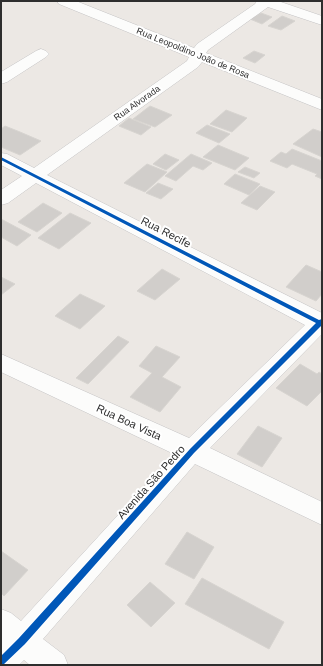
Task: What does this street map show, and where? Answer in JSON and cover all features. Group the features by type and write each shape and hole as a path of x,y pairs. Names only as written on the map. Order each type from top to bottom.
{"street":[{"name":"Rua Leopoldino João de Rosa","path":"64,1 322,105"},
{"name":"Rua Alvorada","path":"1,199 193,64 202,47 260,7 264,1"},
{"path":"264,1 322,21"},
{"path":"1,79 41,54"},
{"name":"Rua Recife","path":"1,158 321,322"},
{"name":"Avenida São Pedro","path":"1,662 11,632 321,322"},
{"name":"Rua Boa Vista","path":"1,362 192,451 322,514"},
{"path":"11,632 53,665"}],"building":[{"path":"261,13 272,17 262,24 250,19"},
{"path":"282,16 295,21 281,30 268,26"},
{"path":"254,51 265,55 255,63 243,58"},
{"path":"150,106 172,115 155,127 133,119"},
{"path":"226,110 247,118 232,132 210,124"},
{"path":"129,118 151,127 141,135 119,126"},
{"path":"207,125 230,134 219,143 196,133"},
{"path":"5,126 41,141 20,155 1,147 1,129"},
{"path":"313,129 322,132 322,157 293,144"},
{"path":"218,145 249,158 235,170 203,157"},
{"path":"292,149 322,161 322,179 315,176 317,174 292,164 287,168 270,161 281,152 286,154"},
{"path":"165,154 179,160 166,170 153,164"},
{"path":"191,154 212,163 203,170 193,166 176,181 165,176"},
{"path":"147,164 167,172 145,192 124,183"},
{"path":"245,167 260,173 254,178 238,172"},
{"path":"235,174 260,184 249,195 224,184"},
{"path":"158,183 173,189 161,199 146,193"},
{"path":"260,186 275,192 257,210 241,203"},
{"path":"43,203 62,213 37,232 18,222"},
{"path":"70,213 91,223 59,249 38,238"},
{"path":"1,219 31,235 17,246 1,237"},
{"path":"306,265 322,272 322,294 316,301 286,287"},
{"path":"162,269 180,279 155,300 137,291"},
{"path":"1,277 15,284 1,295"},
{"path":"80,294 105,306 80,329 55,316"},
{"path":"118,336 129,342 88,384 76,378"},
{"path":"156,346 180,357 162,377 181,387 160,412 130,397 152,373 139,366"},
{"path":"300,364 317,374 319,372 322,374 322,391 307,406 276,388"},
{"path":"258,426 282,438 262,467 237,454"},
{"path":"187,532 214,547 194,579 165,564"},
{"path":"1,551 28,570 4,596 1,593"},
{"path":"202,578 284,622 269,649 185,604"},
{"path":"150,582 175,603 151,627 127,605"}],"cycle path":[{"path":"1,158 322,324"},
{"path":"1,662 22,641 192,451 322,321"}]}
